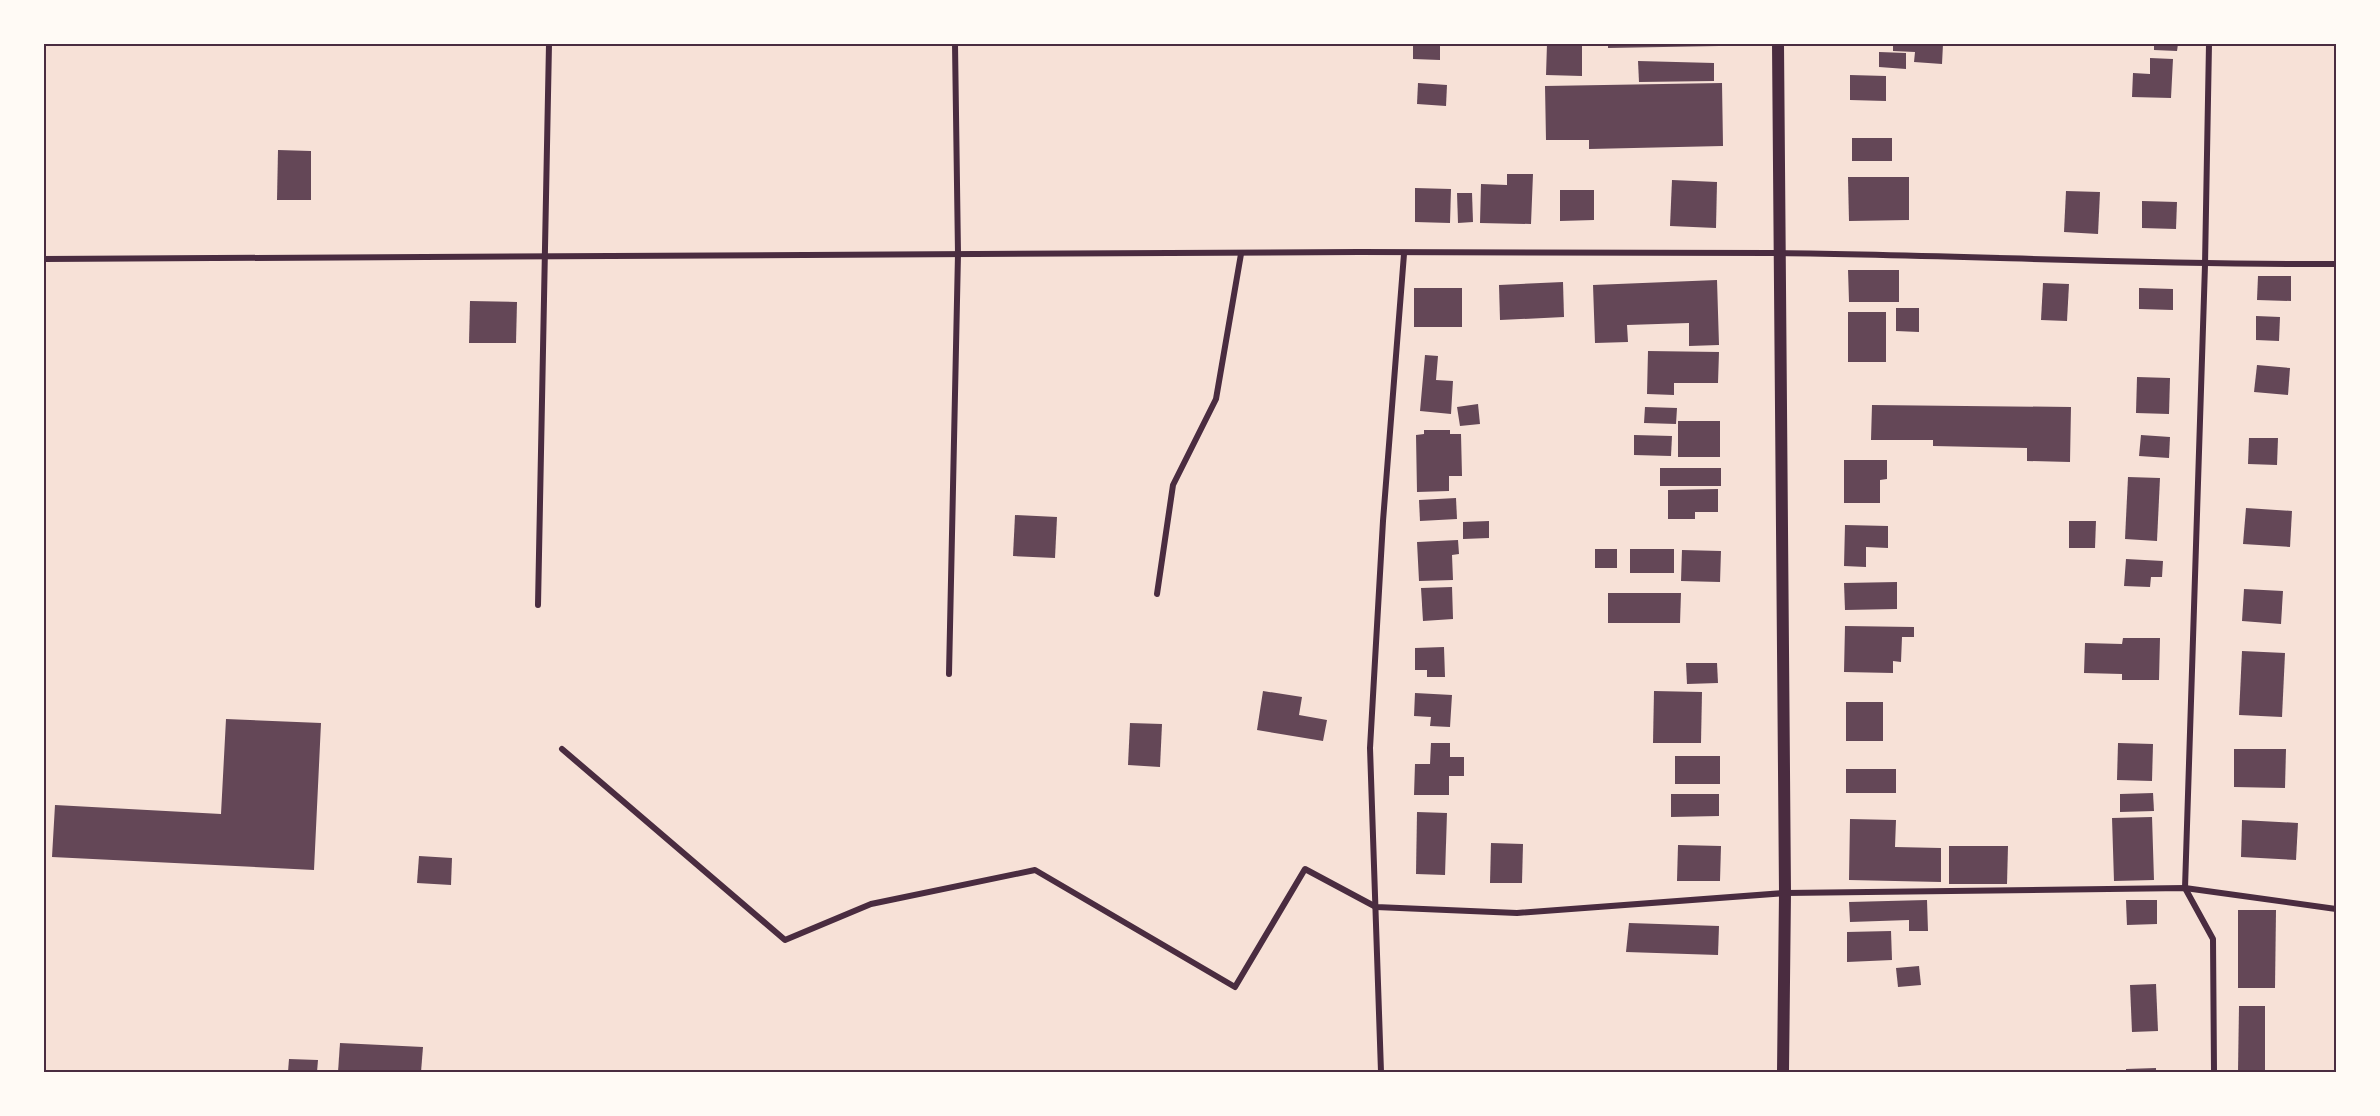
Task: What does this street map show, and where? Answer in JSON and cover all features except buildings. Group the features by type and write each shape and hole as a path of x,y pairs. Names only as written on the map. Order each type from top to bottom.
{"main road":[{"path":"1778,44 1785,893 1783,1072"}],"street":[{"path":"538,605 549,44"},
{"path":"949,674 958,254 955,44"},
{"path":"2209,44 2205,265 2185,888 2213,939 2214,1072"},
{"path":"44,259 545,254 1778,253 2205,265 2337,264"},
{"path":"1157,594 1173,485 1216,399 1241,254"},
{"path":"1381,1072 1370,748 1383,521 1404,254"},
{"path":"562,748 785,940 870,904 1035,870 1235,987 1305,869 1376,907 1517,913 1785,893 2185,888 2337,909"}]}
